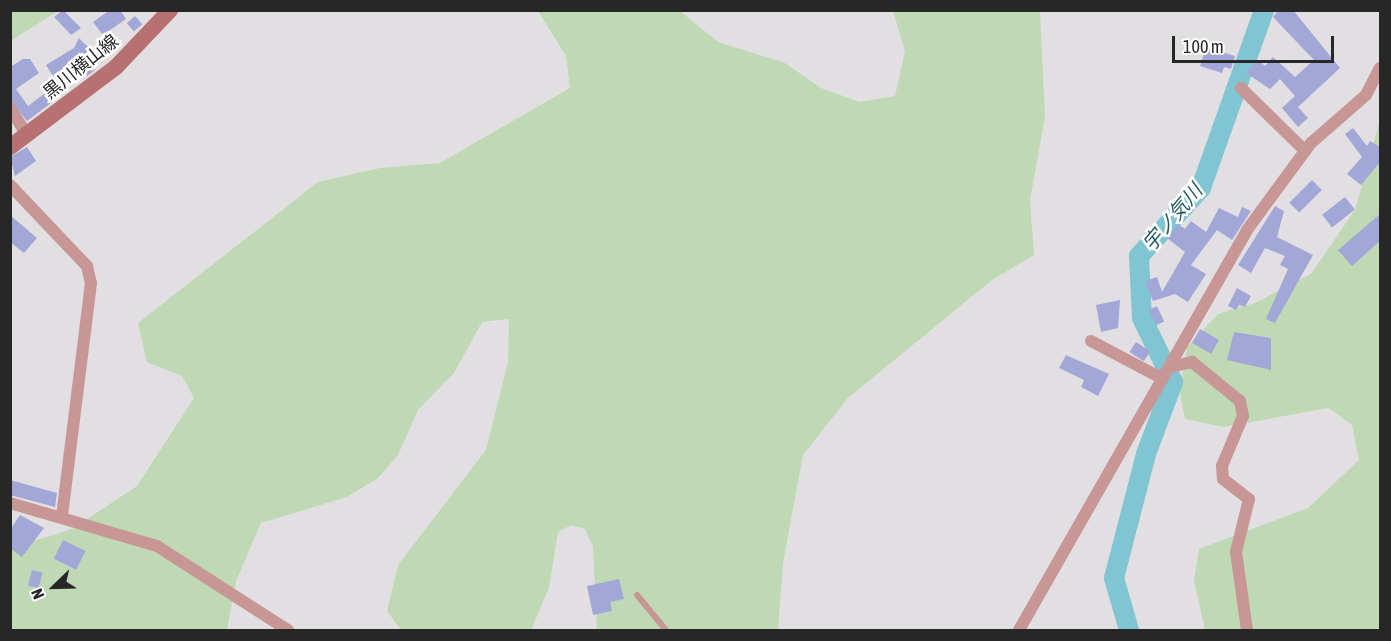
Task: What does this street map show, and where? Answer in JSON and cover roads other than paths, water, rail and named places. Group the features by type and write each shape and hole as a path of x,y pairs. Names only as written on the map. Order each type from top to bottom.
{"main road":[{"name":"黒川横山線","path":"10,147 116,67 170,10"}],"street":[{"path":"1019,630 1247,230 1305,151 1366,95 1380,68"},
{"path":"1241,88 1305,151"},
{"path":"10,108 26,134"},
{"path":"10,185 87,266 91,283 62,516"},
{"path":"1090,341 1163,379"},
{"path":"1170,367 1191,362 1240,401 1244,416 1222,466 1223,479 1249,499 1236,552 1247,630"},
{"path":"10,503 62,516 157,546 288,630"}],"lane":[{"path":"637,594 666,630"}],"waterway":[{"name":"宇ノ気川","path":"1129,630 1114,578 1146,454 1173,382 1142,318 1139,256 1201,188 1264,10"}]}
